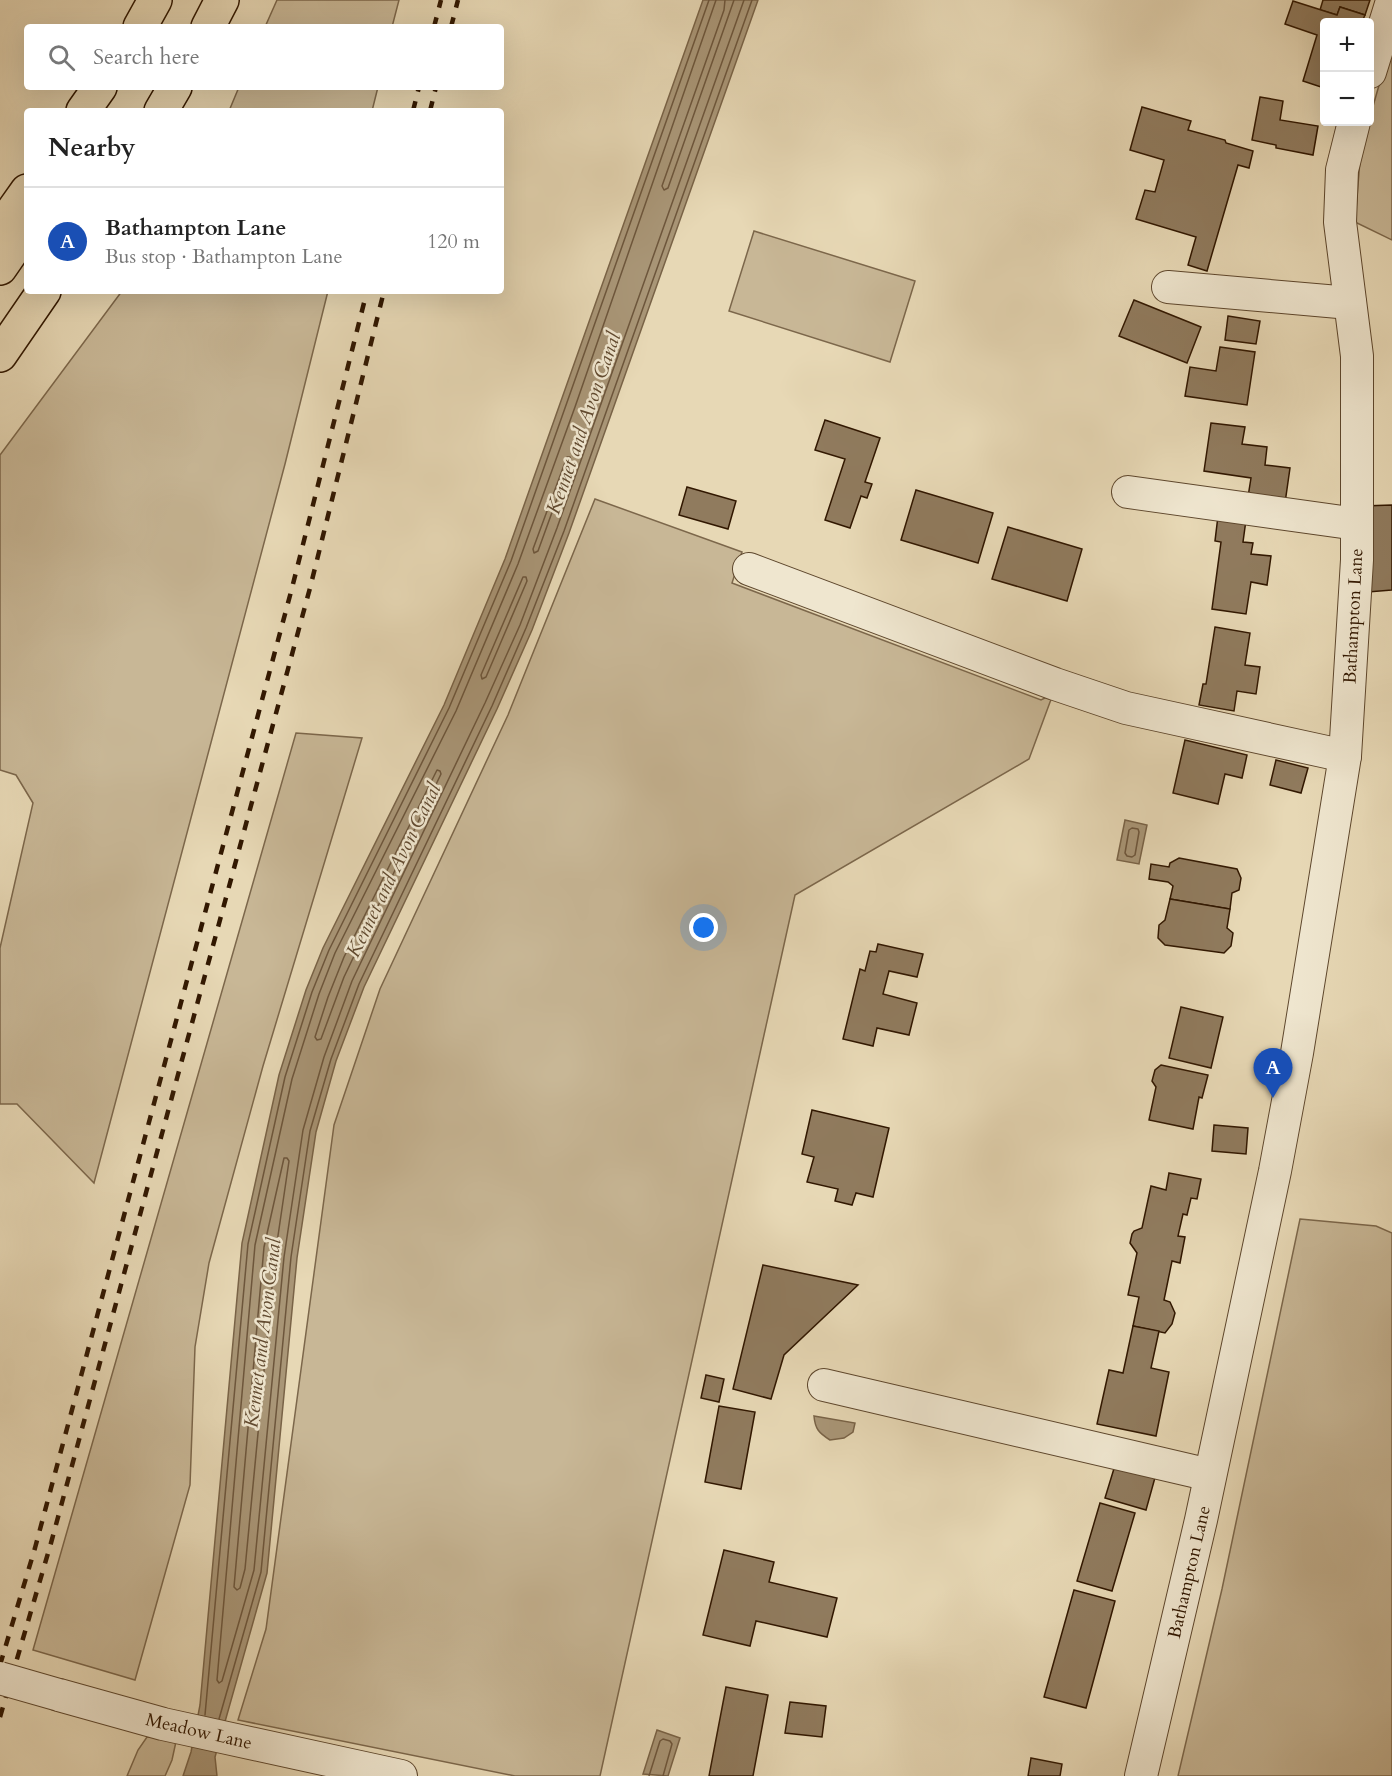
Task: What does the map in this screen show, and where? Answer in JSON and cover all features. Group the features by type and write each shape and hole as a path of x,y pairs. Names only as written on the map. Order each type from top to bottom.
{"highway":[{"path":"142,24 155,0"},
{"path":"210,24 222,0"},
{"path":"85,108 98,90"},
{"path":"103,108 112,90"},
{"path":"163,108 173,90"},
{"path":"0,229 24,195"},
{"path":"0,268 24,233"},
{"path":"0,355 42,294"}],"street":[{"path":"1374,59 1392,1"},
{"name":"Bathampton Lane","path":"1142,1776 1275,1171 1297,1053 1345,756 1357,560 1357,356 1340,222 1342,170 1353,126"},
{"path":"1168,287 1350,303"},
{"path":"1128,492 1357,524"},
{"path":"749,569 1055,684 1126,708 1345,756"},
{"path":"824,1385 1210,1475"},
{"name":"Meadow Lane","path":"0,1678 172,1726 401,1776"}],"shaded area":[{"path":"277,0 399,0 393,24 266,24"},
{"path":"1392,40 1392,240 1355,222 1361,148 1367,126 1374,126 1374,103"},
{"path":"238,90 377,90 373,108 230,108"},
{"path":"754,231 915,281 890,362 729,311"},
{"path":"120,294 327,294 285,464 94,1183 17,1104 0,1104 0,948 33,803 16,775 0,770 0,455"},
{"path":"595,499 742,552 732,583 1041,700 1053,694 1029,759 795,895 600,1776 515,1776 238,1720 266,1629 334,1125 380,989 508,715"},
{"path":"296,733 362,738 263,1066 209,1263 195,1347 190,1485 135,1680 33,1650"},
{"path":"1300,1219 1376,1226 1392,1233 1392,1776 1178,1776 1222,1589"},
{"path":"147,1737 177,1737 172,1760 165,1776 127,1776 138,1750"}],"water":[{"name":"Kennet and Avon Canal","path":"703,0 758,0 569,533 532,630 497,709 364,987 336,1061 316,1132 297,1258 267,1573 215,1757 217,1776 183,1776 191,1752 200,1705 242,1243 279,1075 306,990 323,948 444,705 505,559"},
{"path":"1125,820 1147,825 1139,864 1117,860"},
{"path":"814,1416 855,1423 853,1432 844,1438 830,1440 818,1430"},
{"path":"657,1730 680,1738 668,1776 643,1774"}],"building":[{"path":"1323,0 1370,0 1365,15 1340,7 1337,15 1320,10"},
{"path":"1293,1 1337,15 1340,7 1365,15 1364,18 1320,18 1320,87 1303,81 1317,35 1285,24"},
{"path":"1260,97 1283,101 1280,120 1318,126 1313,155 1276,148 1276,145 1252,140"},
{"path":"1142,107 1191,121 1188,130 1225,140 1226,143 1253,151 1249,168 1238,165 1207,271 1188,265 1196,237 1136,219 1145,190 1155,192 1164,160 1130,150"},
{"path":"1134,300 1201,327 1187,363 1119,336"},
{"path":"1228,316 1260,321 1256,344 1225,340"},
{"path":"1220,347 1255,352 1247,405 1185,396 1190,367 1216,371"},
{"path":"825,420 880,438 865,482 872,484 867,498 861,496 850,528 825,520 845,459 815,450"},
{"path":"1211,423 1245,427 1242,444 1267,447 1265,465 1290,468 1285,503 1248,497 1251,478 1204,471"},
{"path":"687,487 736,501 728,529 679,515"},
{"path":"916,490 993,513 978,563 901,540"},
{"path":"1392,505 1392,590 1368,592 1363,506"},
{"path":"1218,516 1246,520 1243,542 1253,543 1251,554 1271,556 1267,585 1251,582 1246,614 1212,609 1221,542 1215,541"},
{"path":"1008,527 1082,549 1067,601 992,579"},
{"path":"1215,627 1250,633 1245,665 1260,667 1256,694 1237,691 1234,711 1199,705 1203,684 1206,684"},
{"path":"1185,740 1247,755 1242,778 1225,774 1218,804 1173,793"},
{"path":"1276,760 1308,768 1301,793 1270,785"},
{"path":"1179,858 1237,869 1241,878 1239,890 1232,893 1230,909 1170,899 1173,886 1168,882 1149,879 1151,864 1169,867 1170,863"},
{"path":"1170,899 1230,909 1227,928 1233,933 1231,946 1224,953 1165,945 1158,938 1159,925 1165,920"},
{"path":"878,944 923,954 917,977 889,971 883,994 917,1003 909,1035 877,1028 873,1046 843,1039 860,969 865,971 870,951 876,952"},
{"path":"1181,1007 1223,1017 1211,1068 1169,1058"},
{"path":"1161,1065 1208,1075 1202,1098 1199,1097 1193,1129 1149,1120 1156,1087 1152,1081 1155,1070"},
{"path":"812,1110 889,1128 873,1197 856,1193 852,1205 835,1201 838,1189 807,1182 814,1157 802,1154"},
{"path":"1214,1125 1248,1128 1246,1154 1212,1151"},
{"path":"1169,1173 1201,1179 1197,1199 1191,1198 1187,1215 1183,1214 1178,1236 1185,1237 1180,1263 1172,1261 1164,1300 1170,1302 1175,1313 1172,1324 1165,1333 1133,1326 1139,1297 1128,1295 1137,1253 1130,1243 1132,1234 1142,1228 1151,1186 1166,1190"},
{"path":"763,1265 858,1285 784,1355 771,1399 733,1389"},
{"path":"1133,1326 1159,1331 1151,1368 1169,1372 1156,1436 1097,1424 1109,1370 1123,1373"},
{"path":"706,1375 724,1379 719,1402 701,1398"},
{"path":"719,1406 755,1412 741,1489 705,1482"},
{"path":"1116,1462 1156,1474 1146,1510 1105,1498"},
{"path":"1100,1503 1135,1513 1112,1591 1077,1581"},
{"path":"724,1550 774,1562 769,1582 837,1598 827,1637 756,1621 750,1646 703,1635"},
{"path":"1074,1590 1115,1601 1086,1708 1044,1697"},
{"path":"726,1687 768,1695 753,1776 709,1776"},
{"path":"790,1702 826,1706 822,1737 785,1733"},
{"path":"1031,1758 1062,1764 1060,1776 1028,1776"}],"railway":[{"path":"435,24 441,0"},
{"path":"452,24 458,0"},
{"path":"414,108 418,90"},
{"path":"431,108 435,90"},
{"path":"0,1665 35,1548 292,588 366,294"},
{"path":"0,1717 51,1543 310,588 383,294"}],"place":[{"name":"Bathampton Lane","path":"1273,1098"}]}
